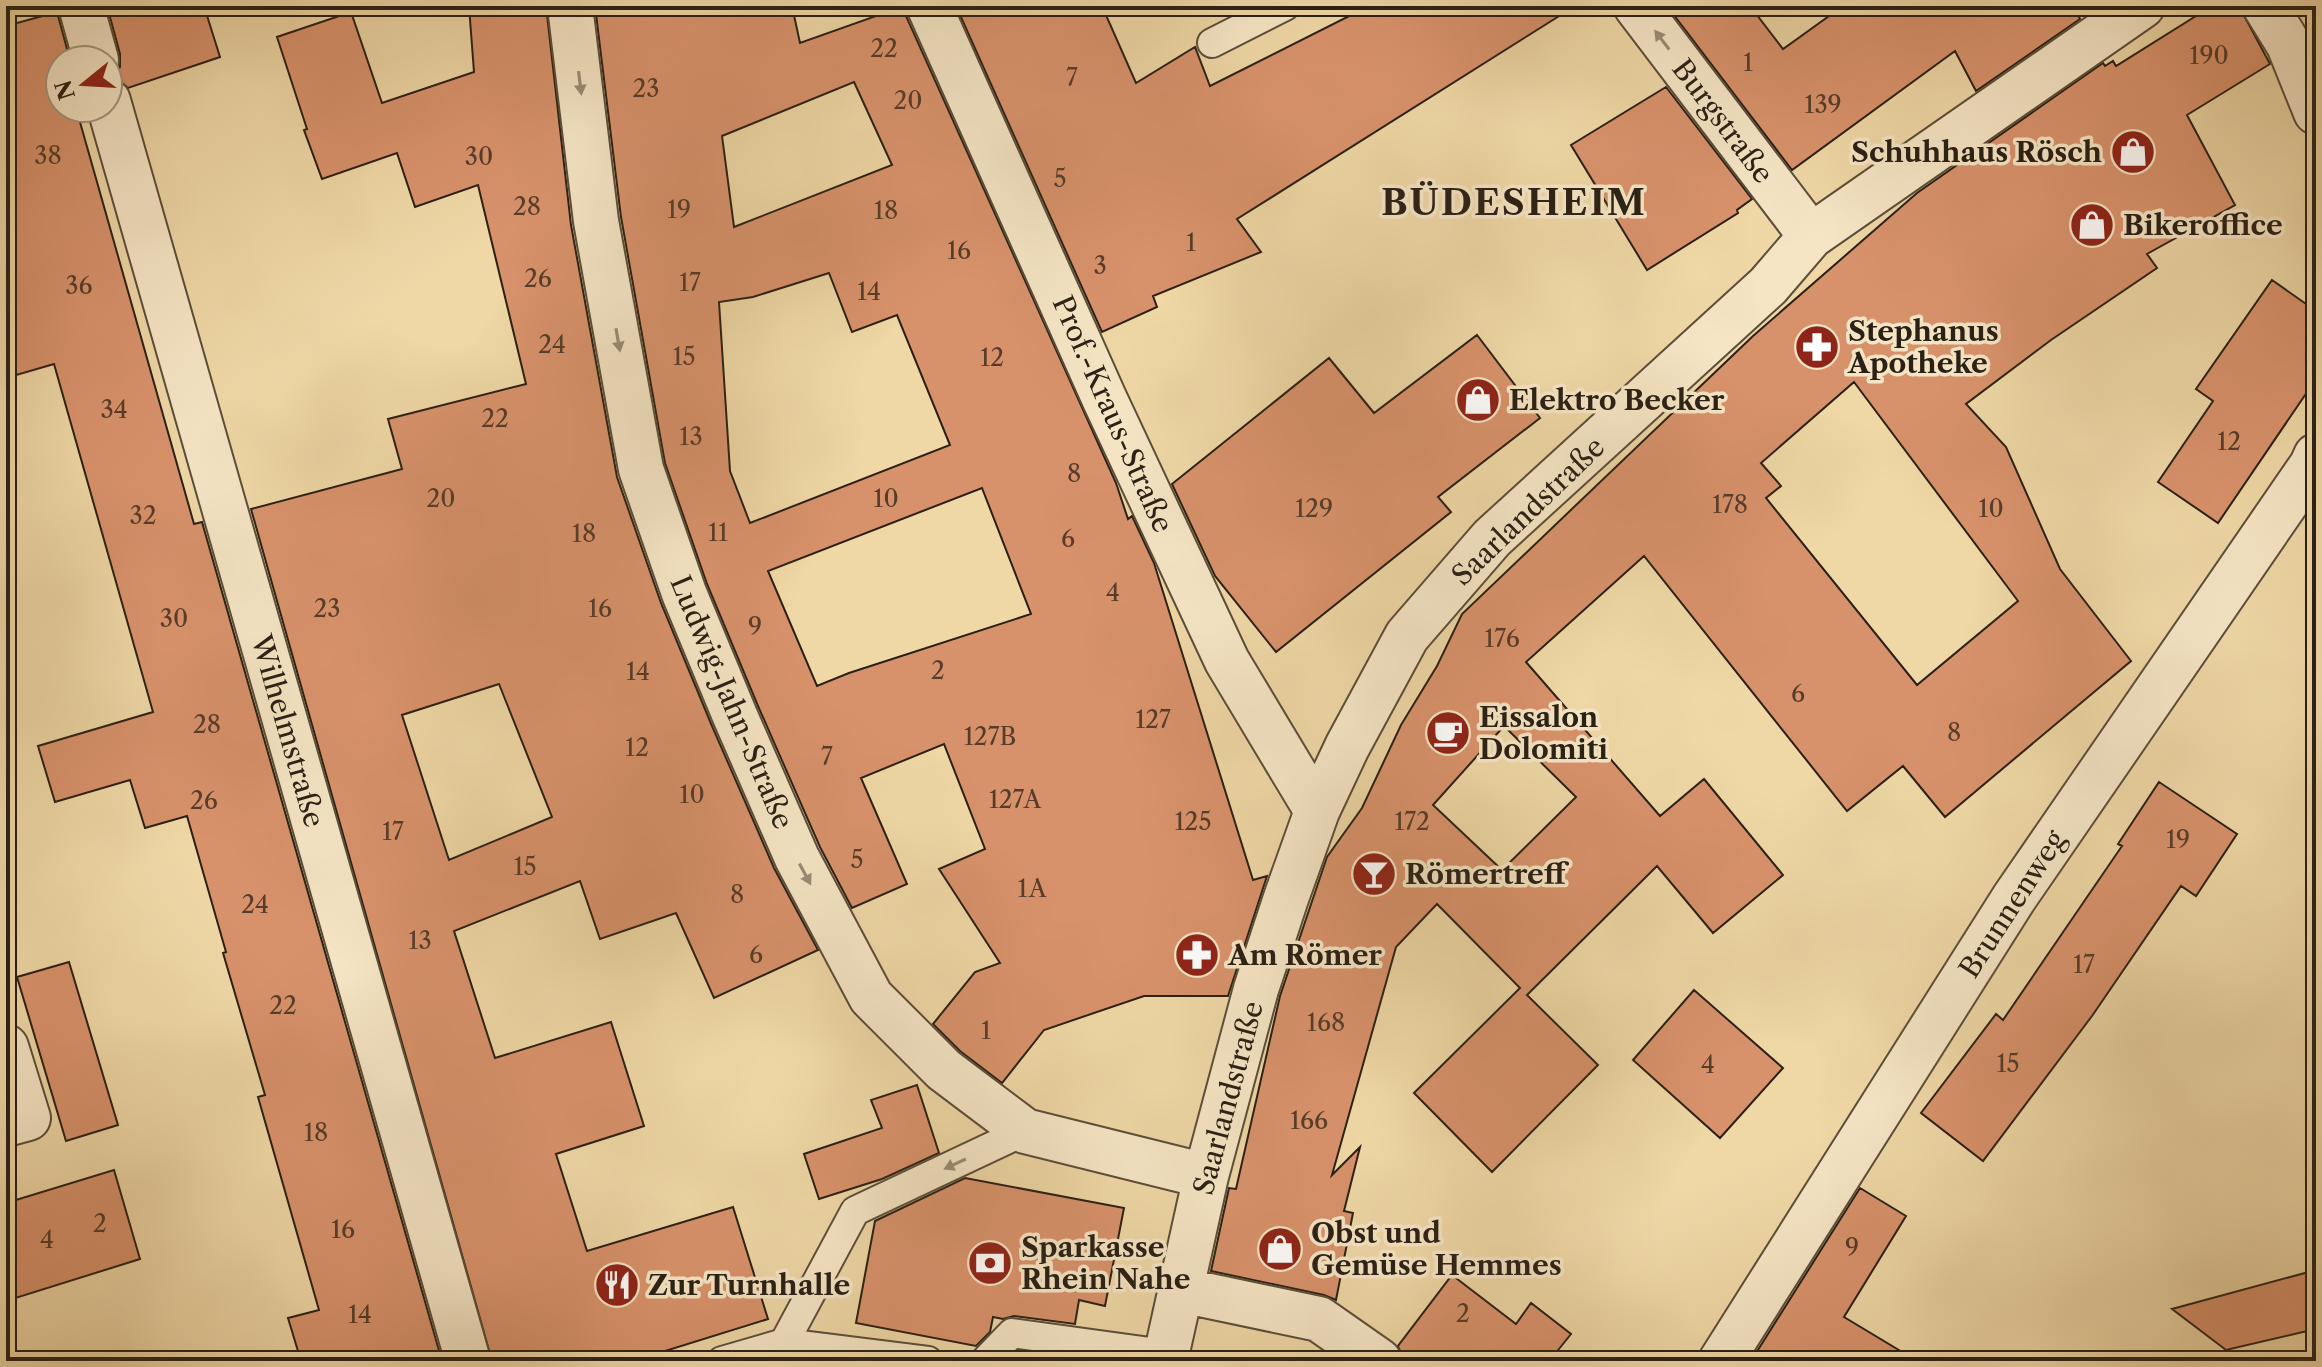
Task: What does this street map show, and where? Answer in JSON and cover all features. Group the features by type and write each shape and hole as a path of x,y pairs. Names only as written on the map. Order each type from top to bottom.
{"street":[{"path":"81,6 92,44"},
{"name":"Ludwig-Jahn-Straße","path":"570,6 596,221 641,469 684,593 735,716 797,858 871,997 944,1070 1025,1131 1206,1176"},
{"name":"Prof.-Kraus-Straße","path":"929,6 1104,398 1227,661 1317,811"},
{"name":"Burgstraße","path":"1636,6 1811,236"},
{"name":"Saarlandstraße","path":"1165,1358 1206,1176 1256,989 1317,811 1347,747 1407,636 1492,538 1768,286 1811,236 2142,6"},
{"path":"2265,6 2289,45 2316,112"},
{"name":"Wilhelmstraße","path":"115,124 468,1361"},
{"name":"Brunnenweg","path":"1721,1361 2014,898 2316,456"},
{"path":"6,1047 28,1118 6,1124"},
{"path":"1181,1290 1319,1319 1379,1361"}],"lane":[{"path":"1212,43 1285,6"},
{"path":"784,1343 855,1211 1025,1131"},
{"path":"985,1361 1012,1333 1165,1358"},
{"path":"722,1361 784,1343 928,1361"}],"building":[{"path":"107,6 204,6 220,57 128,88 124,85 124,44 117,44"},
{"path":"469,6 546,6 571,225 617,477 661,603 712,726 774,868 818,950 714,998 676,913 600,939 580,881 454,931 495,1058 611,1022 644,1126 556,1154 587,1251 733,1207 768,1319 633,1361 492,1361 251,509 402,469 388,419 526,384 478,185 415,207 397,153 322,179 277,37 351,12 382,103 474,72","holes":["499,684 552,817 449,860 402,715"]},
{"path":"595,6 792,6 800,43 904,6 1116,483 1128,519 1132,516 1154,563 1253,880 1267,876 1228,996 1144,996 1044,1030 1002,1083 960,1051 933,1024 975,972 1000,963 939,869 985,849 944,744 861,778 907,884 852,908 820,847 758,706 707,584 665,463 621,217","holes":["854,82 892,165 734,227 722,136","829,273 852,332 897,315 950,445 750,523 730,471 719,302 753,297","982,488 1031,614 817,686 768,571"]},
{"path":"956,6 1102,6 1136,83 1195,47 1210,86 1369,6 1575,6 1237,219 1261,252 1153,296 1157,307 1102,332"},
{"path":"1667,6 1750,6 1783,49 1843,6 2074,6 2080,19 1976,91 1955,51 1792,170"},
{"path":"2212,6 2239,6 2270,64 2187,115 2235,205 2147,254 2157,268 2051,340 1966,404 2006,447 2060,569 2131,661 1945,817 1903,766 1847,811 1644,556 1526,662 1660,816 1704,779 1783,875 1713,933 1657,866 1527,995 1598,1065 1492,1172 1414,1093 1520,988 1437,904 1396,947 1332,1175 1360,1147 1344,1211 1353,1213 1336,1300 1211,1271 1229,1188 1236,1189 1280,996 1327,857 1362,808 1401,725 1437,666 1462,614 1753,336 1917,193 2103,63 2105,66 2113,61 2116,66","holes":["1854,382 2018,601 1917,685 1766,498 1781,486 1761,463","1504,726 1576,797 1502,870 1433,805"]},
{"path":"57,12 66,44 44,44 44,124 81,124 194,524 202,522 442,1361 301,1361 288,1318 319,1310 258,1097 265,1095 187,816 145,828 130,780 55,802 38,746 153,712 54,364 6,378 6,26"},
{"path":"1666,87 1752,199 1737,210 1738,213 1647,270 1571,145"},
{"path":"2272,280 2316,311 2316,379 2218,523 2158,482 2213,401 2196,389"},
{"path":"1477,335 1540,418 1438,497 1451,512 1276,652 1215,576 1172,484 1329,358 1374,413"},
{"path":"2159,782 2237,834 2196,896 2181,886 2092,1016 1983,1161 1921,1113 1996,1014 2003,1020 2122,846 2118,844"},
{"path":"69,962 118,1125 66,1141 17,977"},
{"path":"1694,990 1783,1068 1720,1138 1633,1060"},
{"path":"917,1085 939,1153 882,1179 819,1199 804,1154 882,1128 871,1100"},
{"path":"114,1170 140,1259 6,1301 6,1203"},
{"name":"Sparkasse Rhein Nahe","path":"965,1178 1124,1208 1105,1306 1079,1300 1075,1324 1014,1316 1003,1319 993,1317 990,1332 976,1346 856,1323 875,1221"},
{"path":"1860,1188 1906,1216 1844,1317 1917,1361 1751,1361"},
{"path":"2316,1270 2316,1329 2226,1350 2172,1309"},
{"path":"1452,1275 1516,1324 1531,1303 1571,1334 1555,1354 1564,1361 1404,1361 1398,1346"}],"place":[{"name":"Schuhhaus Rösch","path":"2133,152"},
{"name":"Bikeroffice","path":"2092,225"},
{"name":"Stephanus Apotheke","path":"1817,347"},
{"name":"Elektro Becker","path":"1478,400"},
{"name":"Eissalon Dolomiti","path":"1448,733"},
{"name":"Römertreff","path":"1374,874"},
{"name":"Am Römer","path":"1197,955"},
{"name":"Obst und Gemüse Hemmes","path":"1280,1249"},
{"name":"Sparkasse Rhein Nahe","path":"990,1263"},
{"name":"Zur Turnhalle","path":"617,1285"}],"district":[{"name":"BÜDESHEIM","path":"1514,202"}]}
